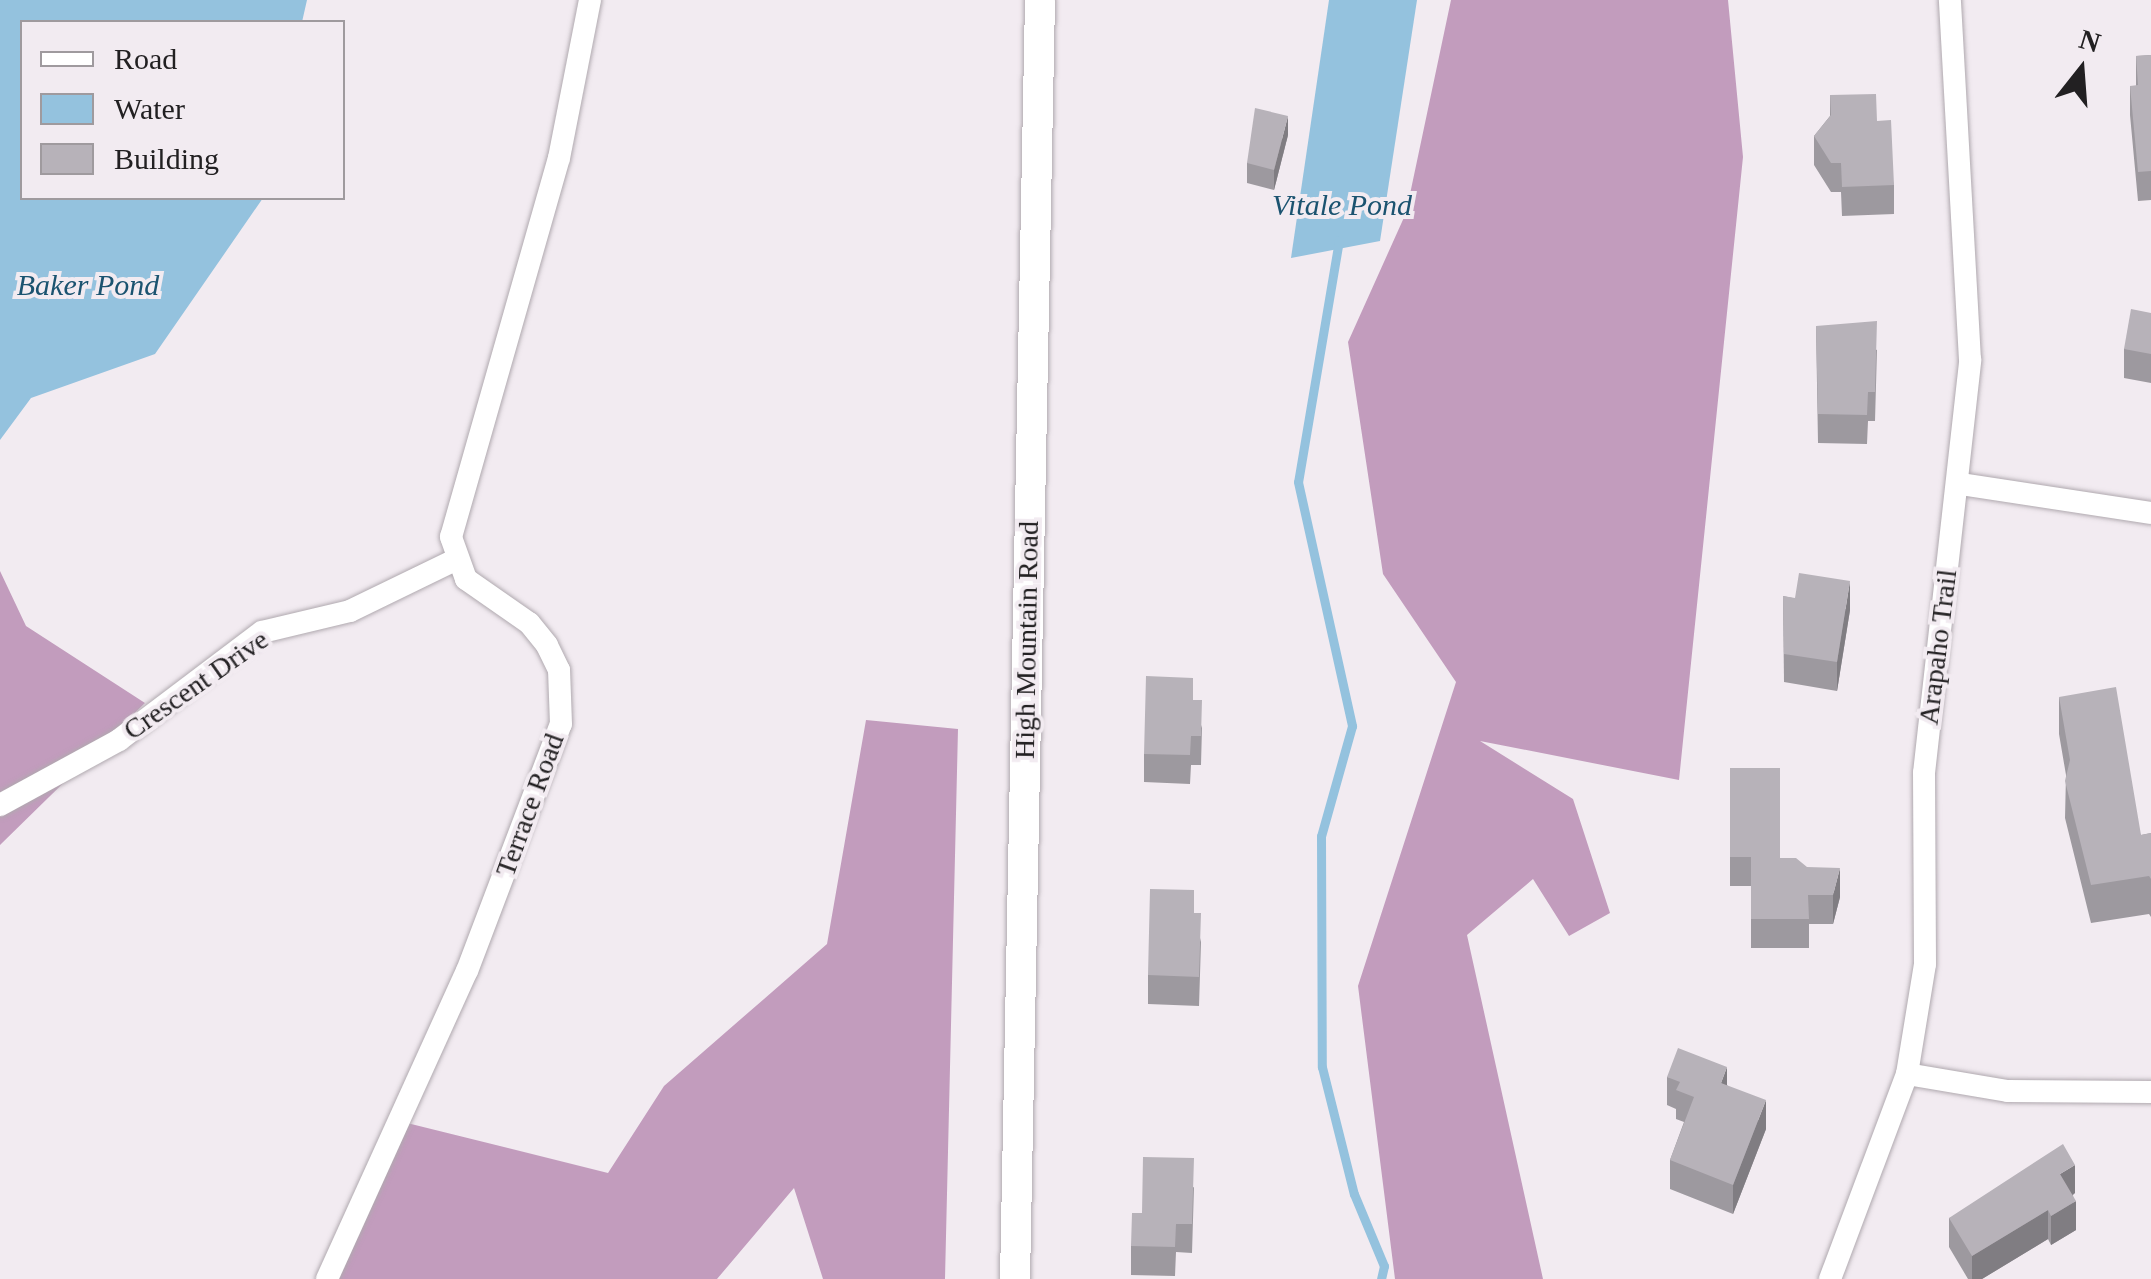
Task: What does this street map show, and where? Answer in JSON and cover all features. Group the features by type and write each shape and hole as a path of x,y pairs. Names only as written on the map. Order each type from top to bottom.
{"main road":[{"name":"High Mountain Road","path":"1015,1279 1040,0"}],"street":[{"path":"455,560 454,514 559,158 590,0"},
{"name":"Arapaho Trail","path":"1830,1279 1907,1074 1925,964 1924,772 1933,666 1961,484 1970,270 1950,0"},
{"path":"1961,484 2151,513"},
{"name":"Crescent Drive","path":"0,805 119,740 262,632 350,610 455,560"},
{"name":"Terrace Road","path":"326,1279 467,971 560,724 561,683 548,645 529,623 482,595 455,560"},
{"path":"1907,1074 2008,1091 2151,1092"}],"shaded area":[{"path":"1451,0 1728,0 1743,157 1679,780 1480,741 1573,799 1610,913 1569,936 1533,879 1467,935 1543,1279 1395,1279 1358,986 1456,682 1383,574 1348,342 1406,213"},
{"path":"0,571 26,626 145,703 0,845"},
{"path":"866,720 958,729 945,1279 823,1279 794,1188 717,1279 335,1279 403,1122 608,1173 664,1086 827,944"}],"water":[{"name":"Baker Pond","path":"0,0 307,0 302,20 20,20 20,200 262,200 155,354 31,398 0,440"},
{"name":"Vitale Pond","path":"1329,0 1417,0 1380,241 1291,258"}],"building":[{"path":"2151,55 2151,171 2138,172 2130,86 2138,85 2136,56"},
{"path":"1876,94 1877,121 1891,120 1894,185 1842,187 1841,163 1831,163 1814,136 1831,115 1830,95"},
{"path":"1255,108 1288,116 1274,170 1247,163"},
{"path":"2131,309 2151,313 2151,354 2124,349"},
{"path":"1877,321 1875,392 1868,392 1867,415 1818,414 1816,326"},
{"path":"1799,573 1850,581 1837,662 1784,654 1783,596 1795,598"},
{"path":"1146,676 1193,678 1193,700 1202,700 1201,736 1191,736 1190,755 1144,754"},
{"path":"2116,687 2141,835 2151,833 2151,879 2149,876 2091,885 2065,781 2070,760 2059,697"},
{"path":"1730,768 1780,768 1780,858 1796,858 1807,867 1840,868 1833,895 1808,895 1809,919 1751,919 1751,857 1730,857"},
{"path":"1150,889 1194,890 1194,913 1201,913 1199,977 1148,975"},
{"path":"1678,1048 1727,1067 1721,1083 1766,1100 1733,1185 1670,1160 1694,1097 1676,1090 1680,1082 1667,1077"},
{"path":"2063,1144 2075,1165 2060,1174 2076,1201 2051,1216 2048,1210 1972,1256 1949,1218"},
{"path":"1143,1157 1194,1158 1192,1224 1176,1224 1175,1247 1131,1246 1132,1213 1142,1213"}],"waterway":[{"path":"1339,240 1298,482 1352,726 1321,836 1322,1067 1354,1194 1384,1266 1381,1279"}]}
